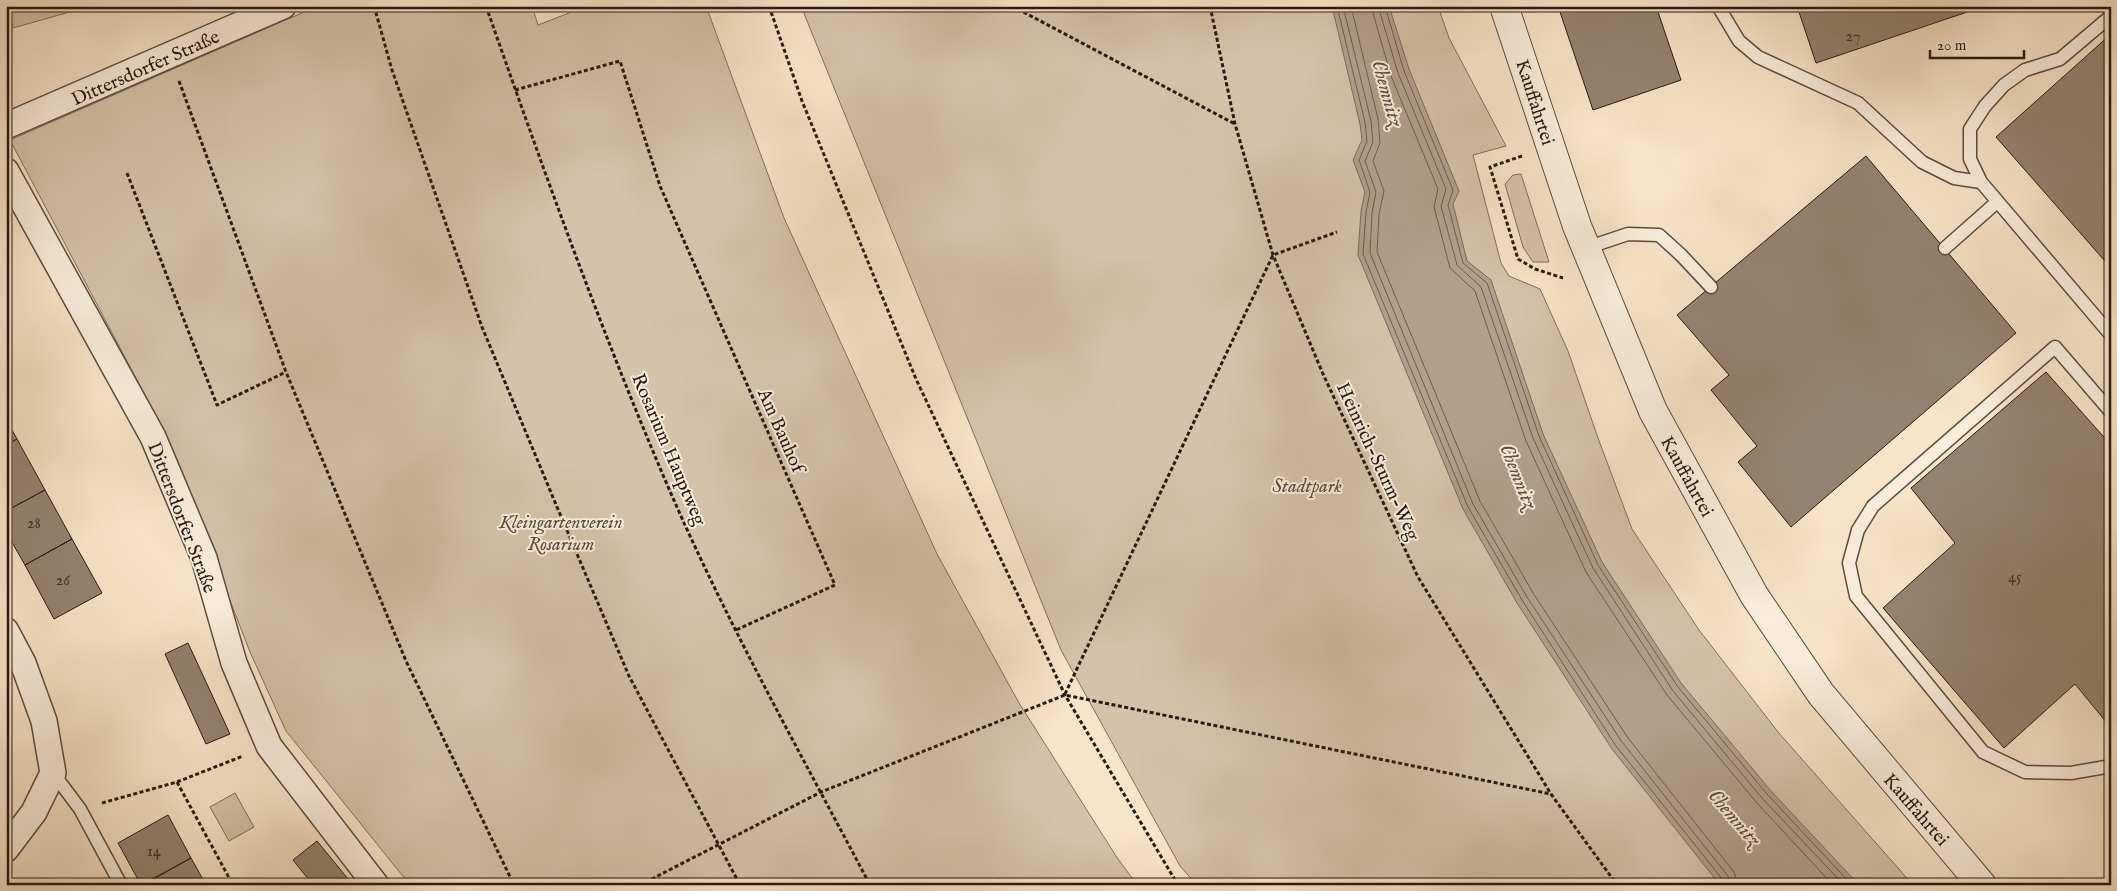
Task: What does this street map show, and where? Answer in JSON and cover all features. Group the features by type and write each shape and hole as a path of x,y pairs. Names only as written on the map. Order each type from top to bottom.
{"street":[{"name":"Dittersdorfer Straße","path":"6,126 282,6"},
{"name":"Kauffahrtei","path":"1504,6 1586,248 1653,411 1754,595 1821,694 1982,885"},
{"name":"Dittersdorfer Straße","path":"6,171 153,437 204,558 234,663 269,746 376,885"},
{"path":"6,631 23,662 44,722 53,773 34,812 6,849"}],"lane":[{"path":"1718,6 1739,41 1758,57 1858,103 1922,162 1954,178 1981,182"},
{"path":"2111,16 2060,59 2025,70 2004,84 1985,106 1970,129 1970,159 1981,182 2111,335"},
{"path":"1945,248 1997,202"},
{"path":"1586,248 1628,234 1659,235 1682,255 1711,287"},
{"path":"2111,412 2055,347 1872,506 1858,530 1849,563 1856,596 1983,752 2025,772 2071,774 2111,766"},
{"path":"53,773 80,809 121,885"}],"path":[{"path":"374,6 392,70 482,328 629,676 740,885"},
{"name":"Rosarium Hauptweg","path":"486,6 585,281 670,490 736,630 870,885"},
{"path":"770,6 802,101 916,379 1065,695 1178,885"},
{"path":"1012,6 1235,124"},
{"name":"Heinrich-Sturm-Weg","path":"1210,6 1235,124 1273,254 1323,374 1418,576 1551,794 1617,885"},
{"name":"Am Bauhof","path":"515,90 620,61 660,186 835,585 736,630"},
{"path":"181,86 286,372 406,661 514,885"},
{"path":"1523,156 1490,167 1518,259 1535,269 1564,278"},
{"path":"127,173 217,405 286,372"},
{"path":"1065,695 1273,254 1337,232"},
{"path":"640,885 821,792 1065,695 1551,794"},
{"path":"80,809 177,782 269,746"},
{"path":"177,782 233,885"},
{"path":"991,885 1000,879 1004,885"}],"green space":[{"path":"9,6 91,6 13,28"},
{"name":"Kleingartenverein Rosarium","path":"318,6 532,6 538,25 587,6 706,6 784,218 937,554 1019,703 1116,856 1137,885 410,885 286,731 250,652 165,433 10,140"},
{"name":"Stadtpark","path":"801,6 1438,6 1449,38 1506,146 1473,155 1501,263 1509,276 1540,289 1568,351 1632,529 1699,630 1778,732 1913,885 1197,885 1180,866 1061,650"},
{"path":"1521,174 1549,262 1533,262 1523,247 1505,184 1513,175"},
{"path":"235,793 254,827 229,841 210,807"}],"water":[{"name":"Chemnitz","path":"1332,6 1389,6 1409,69 1459,191 1453,204 1467,261 1491,280 1543,434 1602,562 1681,683 1771,791 1859,885 1720,885 1612,749 1517,603 1463,509 1358,255 1361,211 1365,192 1353,160 1362,140 1360,124"}],"building":[{"path":"1558,6 1656,6 1681,80 1593,110"},
{"path":"1797,6 1985,6 1816,63"},
{"path":"2111,34 2111,268 1996,137"},
{"path":"1866,156 2016,333 1791,527 1738,462 1757,446 1711,390 1729,375 1677,315"},
{"path":"2046,372 2111,445 2111,728 2075,684 2004,748 1883,608 1955,543 1911,488"},
{"path":"6,419 17,439 6,445"},
{"path":"17,439 45,490 6,511 6,445"},
{"path":"45,490 72,539 25,565 6,532 6,511"},
{"path":"72,539 102,593 54,619 25,565"},
{"path":"188,643 230,734 206,744 165,654"},
{"path":"168,815 191,858 141,885 118,843"},
{"path":"317,841 353,885 313,885 293,860"},
{"path":"191,858 206,885 143,885"}]}
